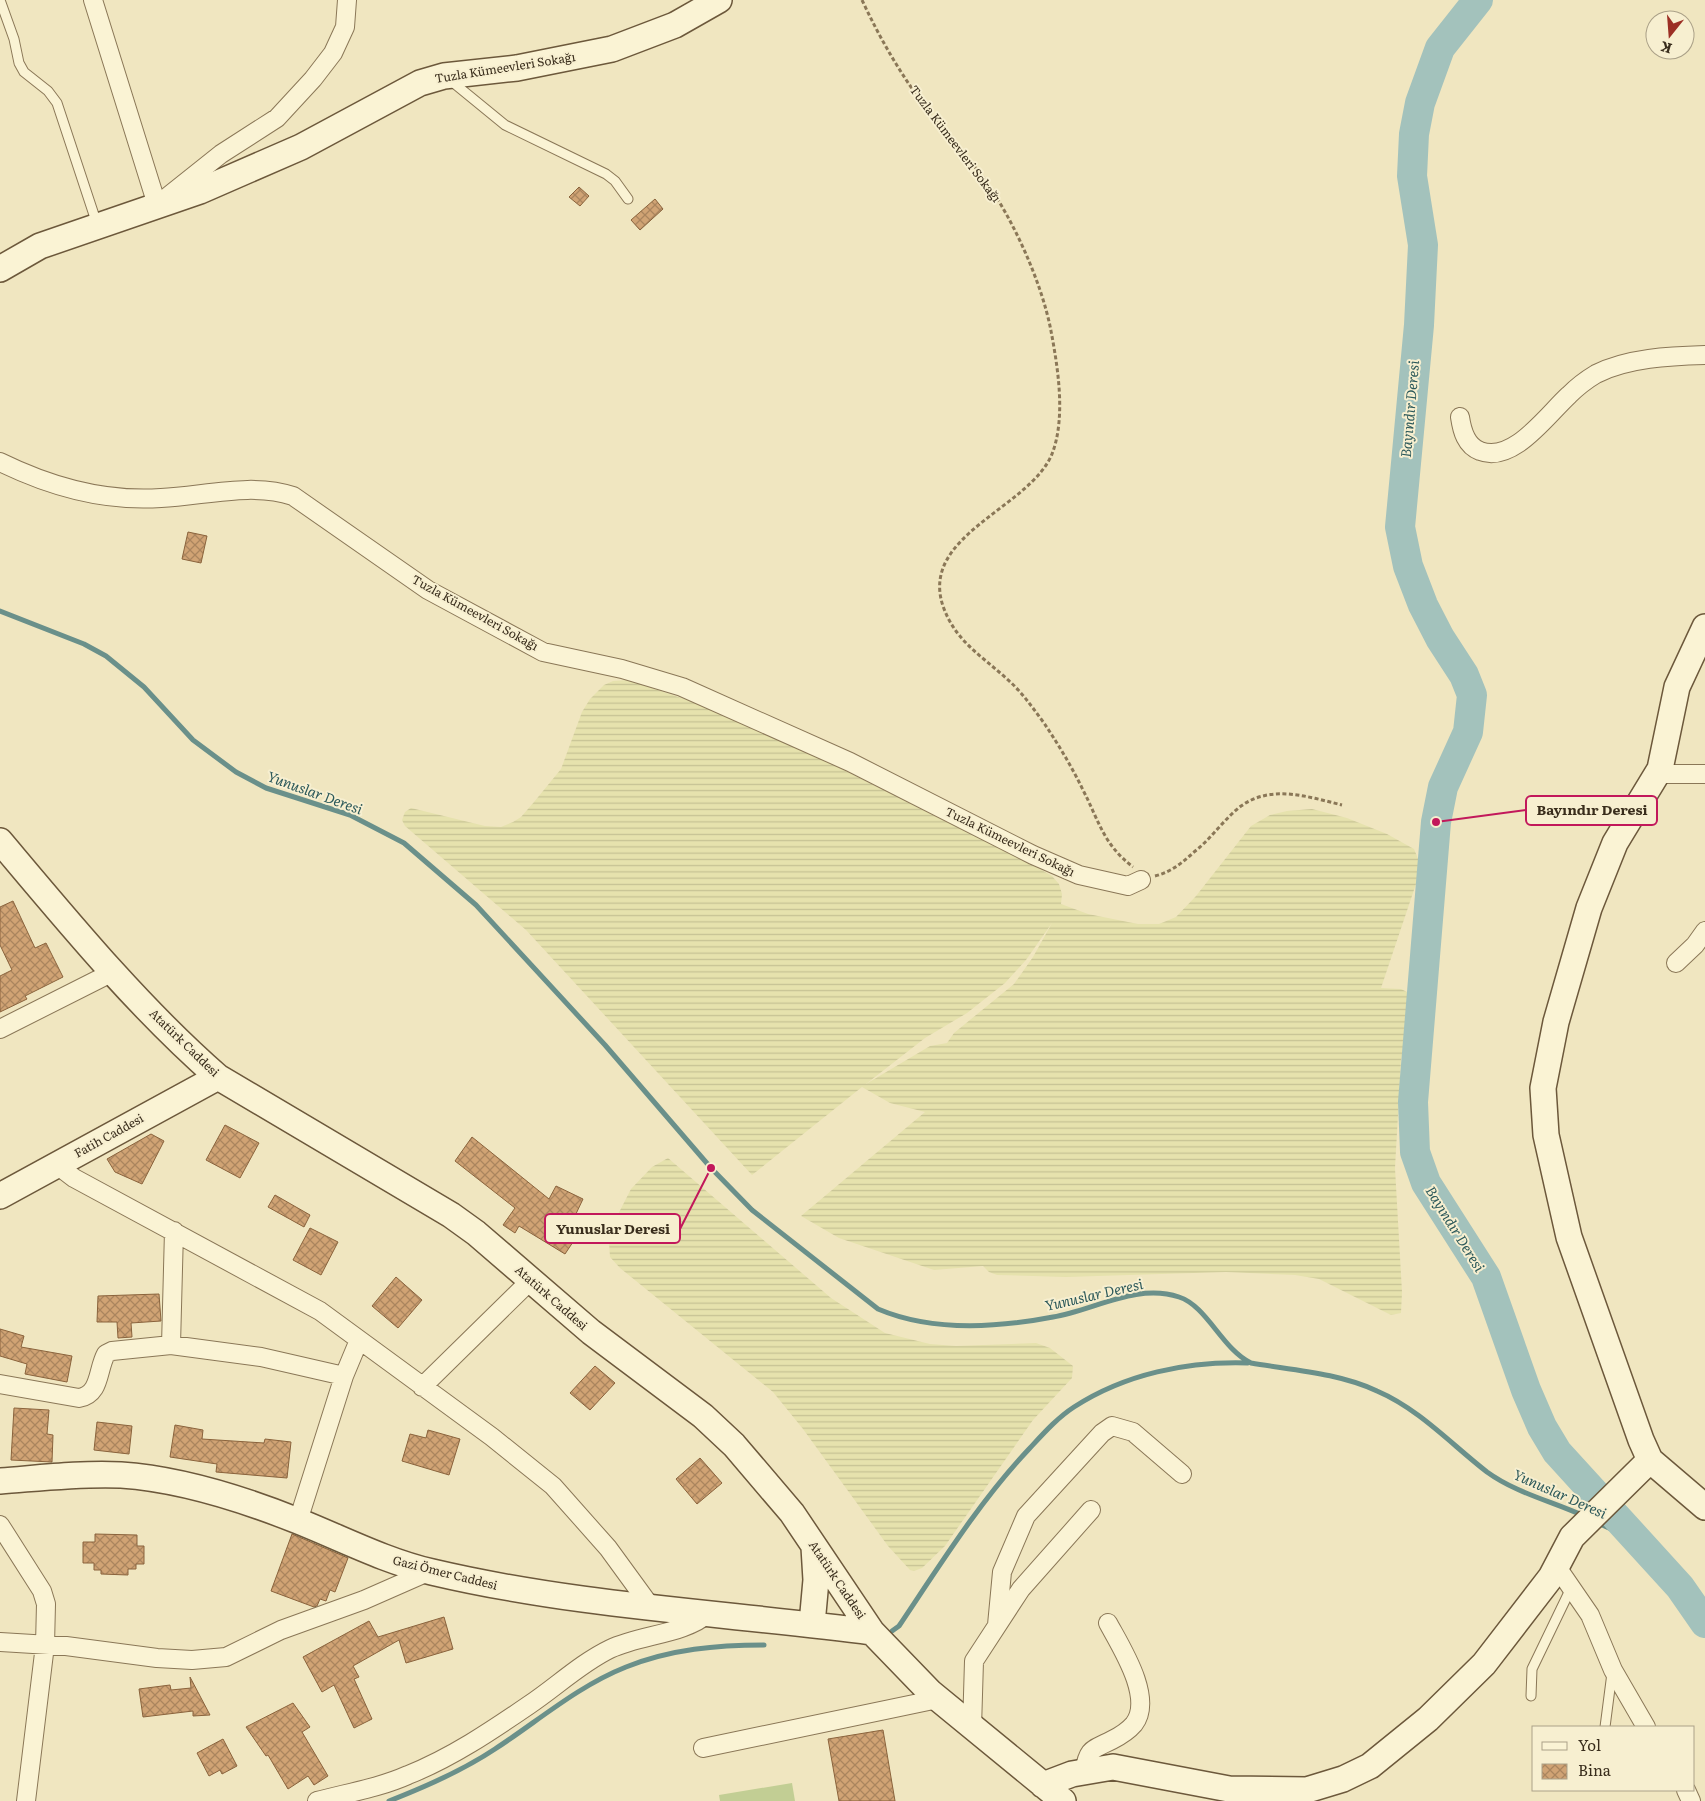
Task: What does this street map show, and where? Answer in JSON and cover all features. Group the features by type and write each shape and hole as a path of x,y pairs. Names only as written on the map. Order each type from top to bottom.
{"street":[{"path":"93,0 157,205"},
{"name":"Tuzla Kümeevleri Sokağı","path":"157,205 221,154 277,118 314,79 333,53 345,27 347,0"},
{"name":"Tuzla Kümeevleri Sokağı","path":"0,269 40,246 200,190 301,147 420,83 444,76 517,68 612,49 675,25 719,0"},
{"path":"1460,418 1463,434 1469,443 1477,450 1494,455 1516,445 1569,394 1598,373 1635,362 1705,356"},
{"name":"Tuzla Kümeevleri Sokağı","path":"0,462 26,474 90,495 160,499 255,490 277,490 293,496 428,590 543,652 622,669 682,687 850,762 1033,855 1079,876 1128,886 1141,880"},
{"path":"1705,627 1677,687 1658,774 1614,843 1589,908 1546,1064 1543,1110 1551,1159 1569,1237 1625,1399 1650,1460 1705,1507"},
{"path":"1658,774 1705,774"},
{"name":"Atatürk Caddesi","path":"0,841 8,864 114,972 186,1049 218,1077 451,1216 476,1233 624,1358 704,1416 768,1482 792,1513 872,1632 938,1699 1063,1801"},
{"path":"1676,963 1695,946 1705,931"},
{"path":"0,1029 114,972"},
{"name":"Fatih Caddesi","path":"0,1196 218,1077"},
{"path":"57,1165 74,1178 296,1296 492,1437 552,1486 608,1548 651,1607"},
{"path":"171,1345 174,1231"},
{"path":"422,1387 531,1280"},
{"path":"298,1521 344,1376 359,1340"},
{"path":"0,1384 79,1398 86,1397 92,1393 97,1383 106,1354 112,1351 171,1345 261,1358 344,1376"},
{"path":"997,1625 1002,1572 1026,1516 1102,1433 1112,1426 1133,1432 1182,1474"},
{"path":"1044,1785 1084,1772 1113,1767 1229,1789 1308,1790 1343,1779 1370,1766 1428,1719 1484,1664 1564,1577 1572,1537 1650,1460"},
{"name":"Gazi Ömer Caddesi","path":"0,1481 81,1475 121,1475 154,1479 228,1498 298,1521 388,1558 430,1571 514,1590 582,1600 872,1632"},
{"path":"972,1728 974,1661 1021,1589 1090,1510"},
{"path":"0,1525 42,1591 46,1604 45,1645 26,1801"},
{"path":"812,1624 816,1580 814,1547"},
{"path":"0,1642 45,1645 157,1658 192,1660 226,1657 281,1630 364,1600 430,1571"},
{"path":"1564,1577 1590,1615 1613,1670 1645,1726"},
{"path":"317,1801 407,1776 448,1756 492,1729 530,1705 590,1660 610,1649 632,1640 694,1624 709,1613"},
{"path":"1084,1772 1087,1757 1093,1748 1126,1732 1135,1723 1139,1714 1139,1692 1133,1671 1108,1623"},
{"path":"703,1748 938,1699"}],"lane":[{"path":"0,0 14,39 18,63 24,72 48,91 57,103 98,226"},
{"path":"444,76 505,124 606,174 615,181 628,199"},
{"path":"1531,1696 1532,1669 1564,1577"},
{"path":"1605,1726 1613,1670"}],"path":[{"name":"Tuzla Kümeevleri Sokağı","path":"862,0 883,45 912,89 940,128 984,178 1009,217 1031,269 1050,328 1060,384 1058,434 1051,456 1028,486 1012,501 975,526 959,543 946,565 940,584 942,604 954,628 968,646 1024,696 1071,768 1108,842 1120,857 1139,872 1141,880"},
{"path":"1141,880 1166,874 1175,868 1206,842 1240,807 1260,796 1279,793 1342,805"}],"shaded area":[{"path":"628,680 702,705 816,756 1040,869 1052,876 1059,884 1062,894 1061,904 1088,914 1138,924 1159,924 1176,917 1196,896 1251,826 1270,815 1287,811 1312,809 1347,818 1387,834 1414,849 1419,861 1420,872 1381,988 1401,989 1409,993 1410,1001 1401,1061 1395,1168 1402,1292 1401,1313 1391,1315 1319,1279 1295,1275 1226,1272 1066,1277 997,1275 989,1272 983,1266 934,1270 839,1238 801,1216 925,1112 890,1103 862,1087 752,1175 526,930 405,826 402,820 405,812 411,808 485,826 501,827 521,817 561,769 582,712 590,699 604,685 613,681","holes":["1052,923 1033,957 1014,984 954,1033 947,1043 930,1046 866,1084 925,1038 967,1013 1005,983 1026,960"]},
{"path":"668,1158 831,1298 885,1333 930,1344 956,1346 1036,1343 1050,1348 1073,1366 1072,1378 1033,1420 945,1546 922,1568 914,1571 910,1570 888,1546 803,1429 773,1392 620,1268 610,1257 609,1242 612,1226 631,1189 652,1167"}],"green space":[{"path":"792,1783 795,1801 720,1801 719,1795"}],"building":[{"path":"579,187 589,196 580,206 569,197"},
{"path":"655,199 663,209 640,230 631,220"},
{"path":"188,532 207,536 201,563 182,559"},
{"path":"13,901 35,948 46,943 63,977 25,996 27,999 0,1012 0,976 12,970 0,945 0,907"},
{"path":"225,1125 259,1143 240,1178 206,1160"},
{"path":"151,1134 164,1141 142,1184 115,1172 107,1159"},
{"path":"472,1137 549,1199 556,1186 583,1199 565,1237 573,1242 565,1254 519,1226 515,1233 503,1225 515,1208 455,1161"},
{"path":"275,1195 310,1215 304,1227 268,1207"},
{"path":"310,1228 338,1242 321,1275 293,1260"},
{"path":"396,1277 422,1300 398,1328 372,1306"},
{"path":"159,1294 161,1321 131,1323 132,1337 118,1338 117,1322 97,1322 98,1296"},
{"path":"0,1329 24,1336 21,1347 72,1356 67,1382 25,1374 27,1364 0,1356"},
{"path":"595,1366 615,1383 590,1410 570,1393"},
{"path":"14,1408 49,1410 47,1434 53,1435 52,1462 11,1460"},
{"path":"97,1422 132,1426 129,1454 94,1450"},
{"path":"175,1425 203,1430 202,1439 264,1443 265,1439 291,1442 287,1478 216,1472 217,1464 170,1457"},
{"path":"428,1430 460,1439 449,1475 402,1461 410,1434 426,1438"},
{"path":"700,1458 722,1483 697,1504 676,1479"},
{"path":"95,1534 137,1535 137,1546 144,1546 144,1564 136,1564 136,1569 128,1569 128,1575 101,1574 101,1570 94,1570 94,1563 83,1563 83,1542 95,1542"},
{"path":"292,1534 348,1558 335,1592 330,1590 326,1601 320,1599 317,1606 314,1607 271,1591"},
{"path":"444,1617 453,1649 406,1663 399,1640 353,1666 359,1677 354,1679 372,1719 354,1728 334,1685 322,1692 303,1657 369,1621 378,1637"},
{"path":"190,1677 210,1715 193,1716 193,1711 143,1717 139,1689 170,1685 171,1690 191,1688"},
{"path":"293,1703 310,1727 302,1732 328,1776 314,1785 308,1776 288,1789 268,1755 266,1756 246,1727"},
{"path":"883,1730 895,1801 839,1801 828,1739"},
{"path":"223,1739 237,1766 222,1774 220,1770 209,1776 197,1753"}],"waterway":[{"name":"Bayındır Deresi","path":"1478,0 1440,48 1420,103 1414,134 1412,176 1423,245 1419,325 1400,527 1408,566 1423,605 1440,638 1464,675 1472,695 1468,732 1443,787 1436,822 1413,1102 1415,1152 1426,1183 1486,1277 1526,1390 1542,1427 1557,1452 1680,1587 1705,1623"},
{"name":"Yunuslar Deresi","path":"0,611 84,644 106,656 144,687 193,740 236,772 266,788 350,815 404,843 476,905 605,1045 711,1168 752,1210 878,1309 920,1322 964,1326 1009,1324 1053,1317 1131,1295 1147,1293 1179,1297 1198,1309 1231,1348 1251,1363 1331,1376 1377,1391 1392,1398 1421,1417 1498,1479 1510,1486 1584,1516"},
{"path":"892,1631 899,1626 993,1490 1056,1421 1068,1411 1114,1386 1157,1372 1202,1364 1248,1363"},
{"name":"Yunuslar Deresi","path":"1598,1523 1635,1540"},
{"path":"389,1801 430,1784 470,1764 591,1684 626,1667 660,1656 694,1649 764,1645"}],"place":[{"name":"Bayındır Deresi","path":"1436,822"},
{"name":"Yunuslar Deresi","path":"711,1168"}]}
